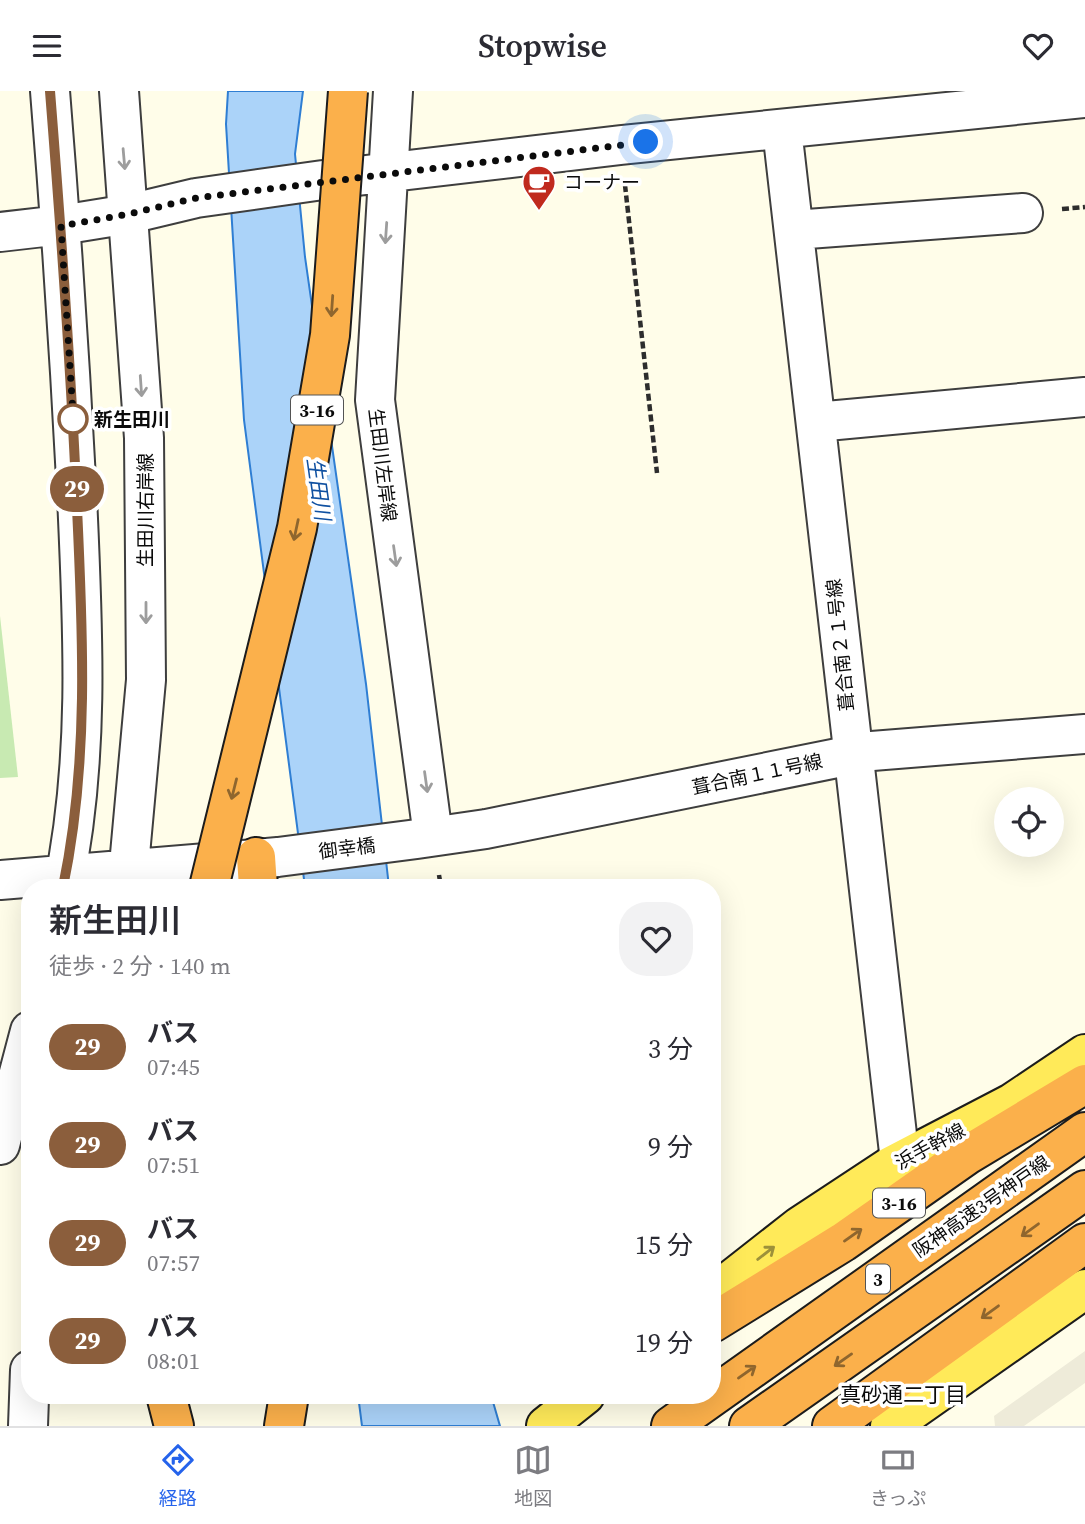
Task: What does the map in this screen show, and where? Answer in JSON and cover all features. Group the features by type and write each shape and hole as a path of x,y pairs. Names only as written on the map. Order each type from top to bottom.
{"highway":[{"name":"3-16","path":"211,879 297,528 330,335 348,91"},
{"name":"3-16","path":"721,1317 844,1242 967,1155 1085,1084"},
{"name":"阪神高速3号神戸線","path":"721,1390 1085,1132"},
{"path":"749,1426 1085,1190"},
{"path":"832,1426 1085,1243"},
{"path":"168,1404 174,1426"},
{"path":"284,1426 288,1404"},
{"name":"阪神高速3号神戸線","path":"671,1426 702,1404"}],"main road":[{"name":"浜手幹線","path":"721,1288 800,1226 900,1161 1012,1103 1085,1054"},
{"path":"890,1426 1085,1289"},
{"path":"545,1426 573,1404"}],"street":[{"path":"50,91 61,226 82,590 82,737 64,879"},
{"name":"生田川右岸線","path":"119,91 144,438 146,666 129,878"},
{"name":"生田川左岸線","path":"393,91 374,400 425,838"},
{"path":"0,232 61,226 196,198 323,180 621,145 1085,98"},
{"name":"葺合南２１号線","path":"782,129 900,1161"},
{"path":"794,230 1023,213"},
{"path":"816,422 1085,397"},
{"name":"葺合南１１号線","path":"425,838 486,829 852,755 1085,734"},
{"name":"御幸橋","path":"96,879 264,867 425,838"},
{"name":"御幸橋","path":"0,880 21,880"},
{"path":"0,1145 21,1065"},
{"path":"28,1426 29,1404"}],"path":[{"path":"621,145 657,473"}],"green space":[{"path":"0,616 18,777 0,778"}],"shaded area":[{"path":"1085,1351 1085,1383 1024,1426 995,1426 994,1416"}],"water":[{"name":"生田川","path":"228,91 303,91 295,154 305,257 366,684 388,879 304,879 244,420 226,124"},
{"path":"359,1404 494,1404 500,1426 362,1426"}],"bus line":[{"name":"29","path":"50,91 71,376 82,590 82,737 65,879"}],"place":[{"name":"コーナー","path":"539,212"},
{"name":"新生田川","path":"73,419"}],"district":[{"name":"真砂通二丁目","path":"903,1394"}],"route":[{"path":"73,419 74,430 61,226 196,198 323,180 646,142"}]}
